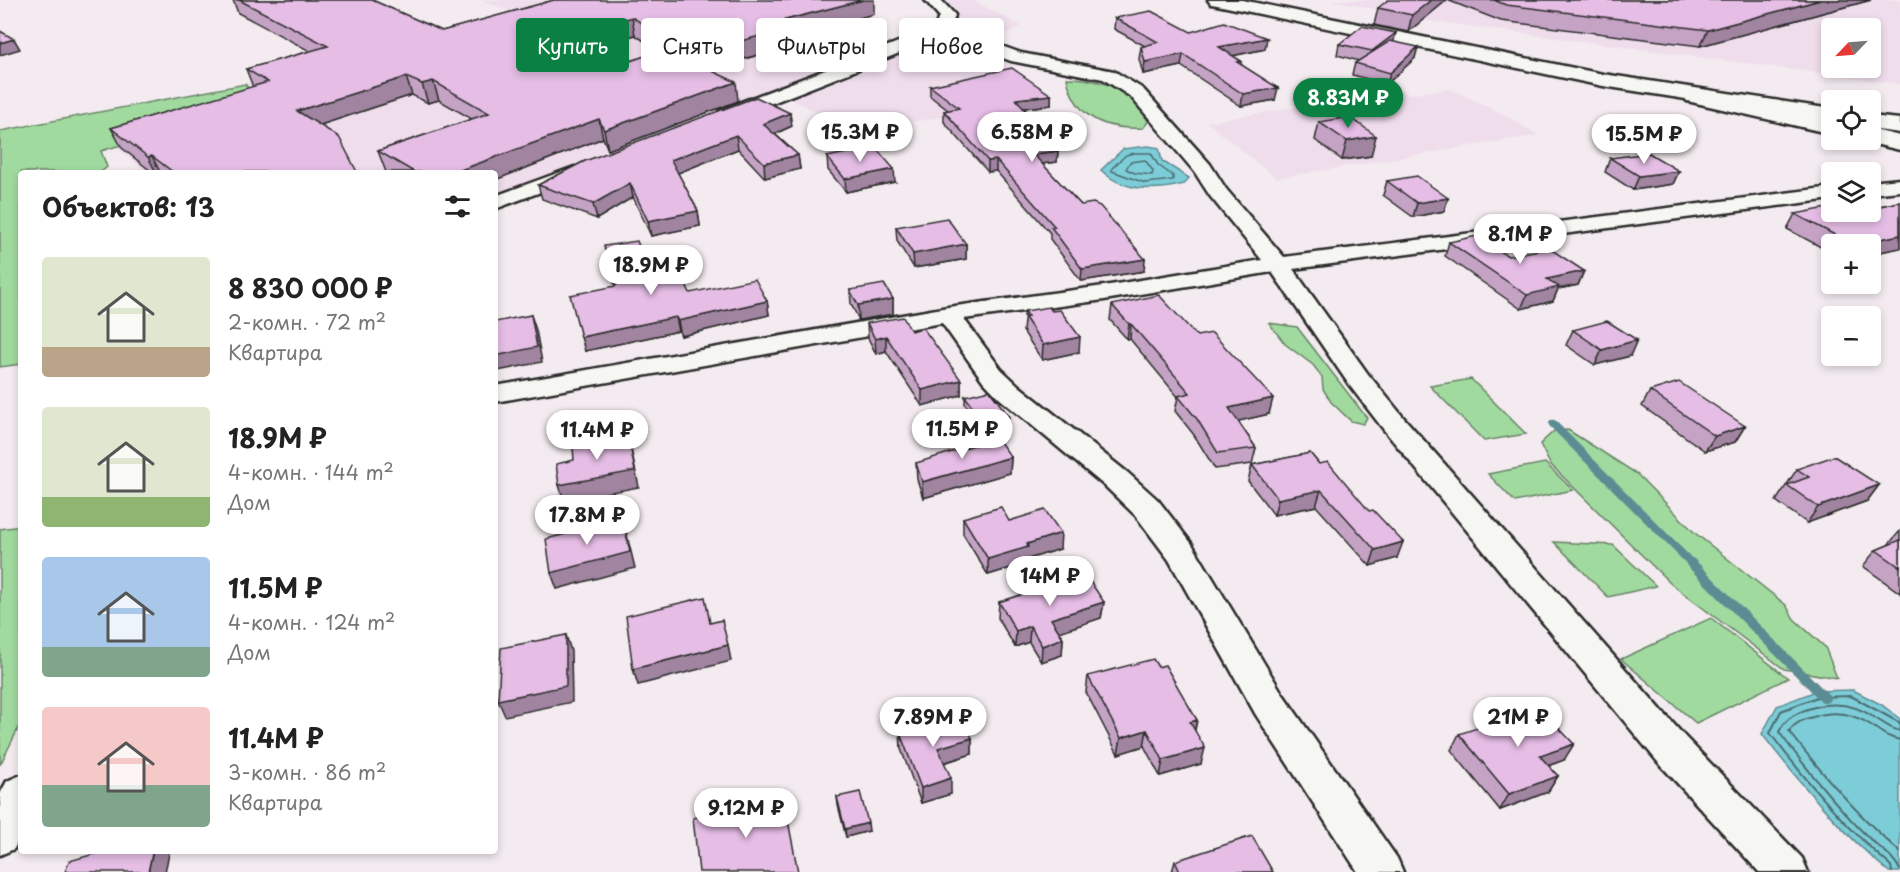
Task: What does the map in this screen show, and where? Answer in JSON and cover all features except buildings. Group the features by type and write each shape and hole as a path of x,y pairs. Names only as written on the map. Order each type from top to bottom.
{"main road":[{"path":"1217,0 1516,63 1663,90 1821,114"},
{"path":"1244,0 1590,71 1821,108"},
{"path":"1663,90 1821,126"},
{"path":"1881,116 1900,119"},
{"path":"1881,123 1900,126"},
{"path":"1881,139 1900,143"}],"street":[{"path":"932,0 946,15 945,18"},
{"path":"713,119 899,48"},
{"path":"1004,52 1017,57 1108,75 1137,93 1203,168 1217,192 1278,264 1359,380 1394,424 1671,749 1787,872"},
{"path":"498,202 593,165"},
{"path":"1881,187 1900,185"},
{"path":"498,393 948,314 1104,293 1417,243 1821,194"},
{"path":"948,314 992,375 1009,392 1117,480 1147,508 1181,552 1269,704 1382,872"},
{"path":"0,836 18,799"}],"shaded area":[{"path":"481,0 854,0 806,13 816,18 756,18 756,72 819,72 498,195 498,170 144,170 117,148 271,101 245,84 516,21 516,72 629,72 629,18 527,18"},
{"path":"942,0 972,0 1021,26 1004,33 1004,18 954,18 950,6"},
{"path":"1332,0 1900,0 1900,84 1855,78 1881,78 1881,18 1821,18 1821,73 1430,21"},
{"path":"899,53 899,72 1004,72 1004,60 1045,98 861,133 786,97 851,72 887,72 887,58"},
{"path":"1450,89 1500,112 1538,135 1276,178 1207,122 1399,90 1409,94"}],"green space":[{"path":"1067,78 1091,80 1115,88 1135,101 1148,122 1143,128 1129,128 1104,124 1094,119 1077,103"},
{"path":"245,84 260,103 101,151 107,167 103,170 18,170 18,364 0,367 0,131"},
{"path":"1269,323 1297,327 1367,418 1363,424 1351,421 1331,402 1323,389 1322,377 1313,365 1285,344"},
{"path":"1471,379 1526,434 1484,441 1430,386"},
{"path":"1568,430 1637,474 1695,533 1786,605 1794,619 1825,647 1837,678 1784,669 1671,584 1550,464 1540,444 1554,431"},
{"path":"1545,463 1573,490 1515,502 1488,474"},
{"path":"18,526 18,729 0,765 0,529"},
{"path":"1554,542 1613,545 1656,586 1608,597"},
{"path":"1711,618 1788,678 1696,723 1621,659"}],"water":[{"path":"1148,146 1159,148 1162,161 1189,178 1184,184 1162,188 1140,188 1119,182 1101,170 1123,149"},
{"path":"1853,690 1882,705 1900,719 1900,872 1889,872 1838,824 1806,789 1762,734 1777,706 1816,691"}],"waterway":[{"path":"1553,424 1693,565"},
{"path":"1691,563 1825,698"}]}
